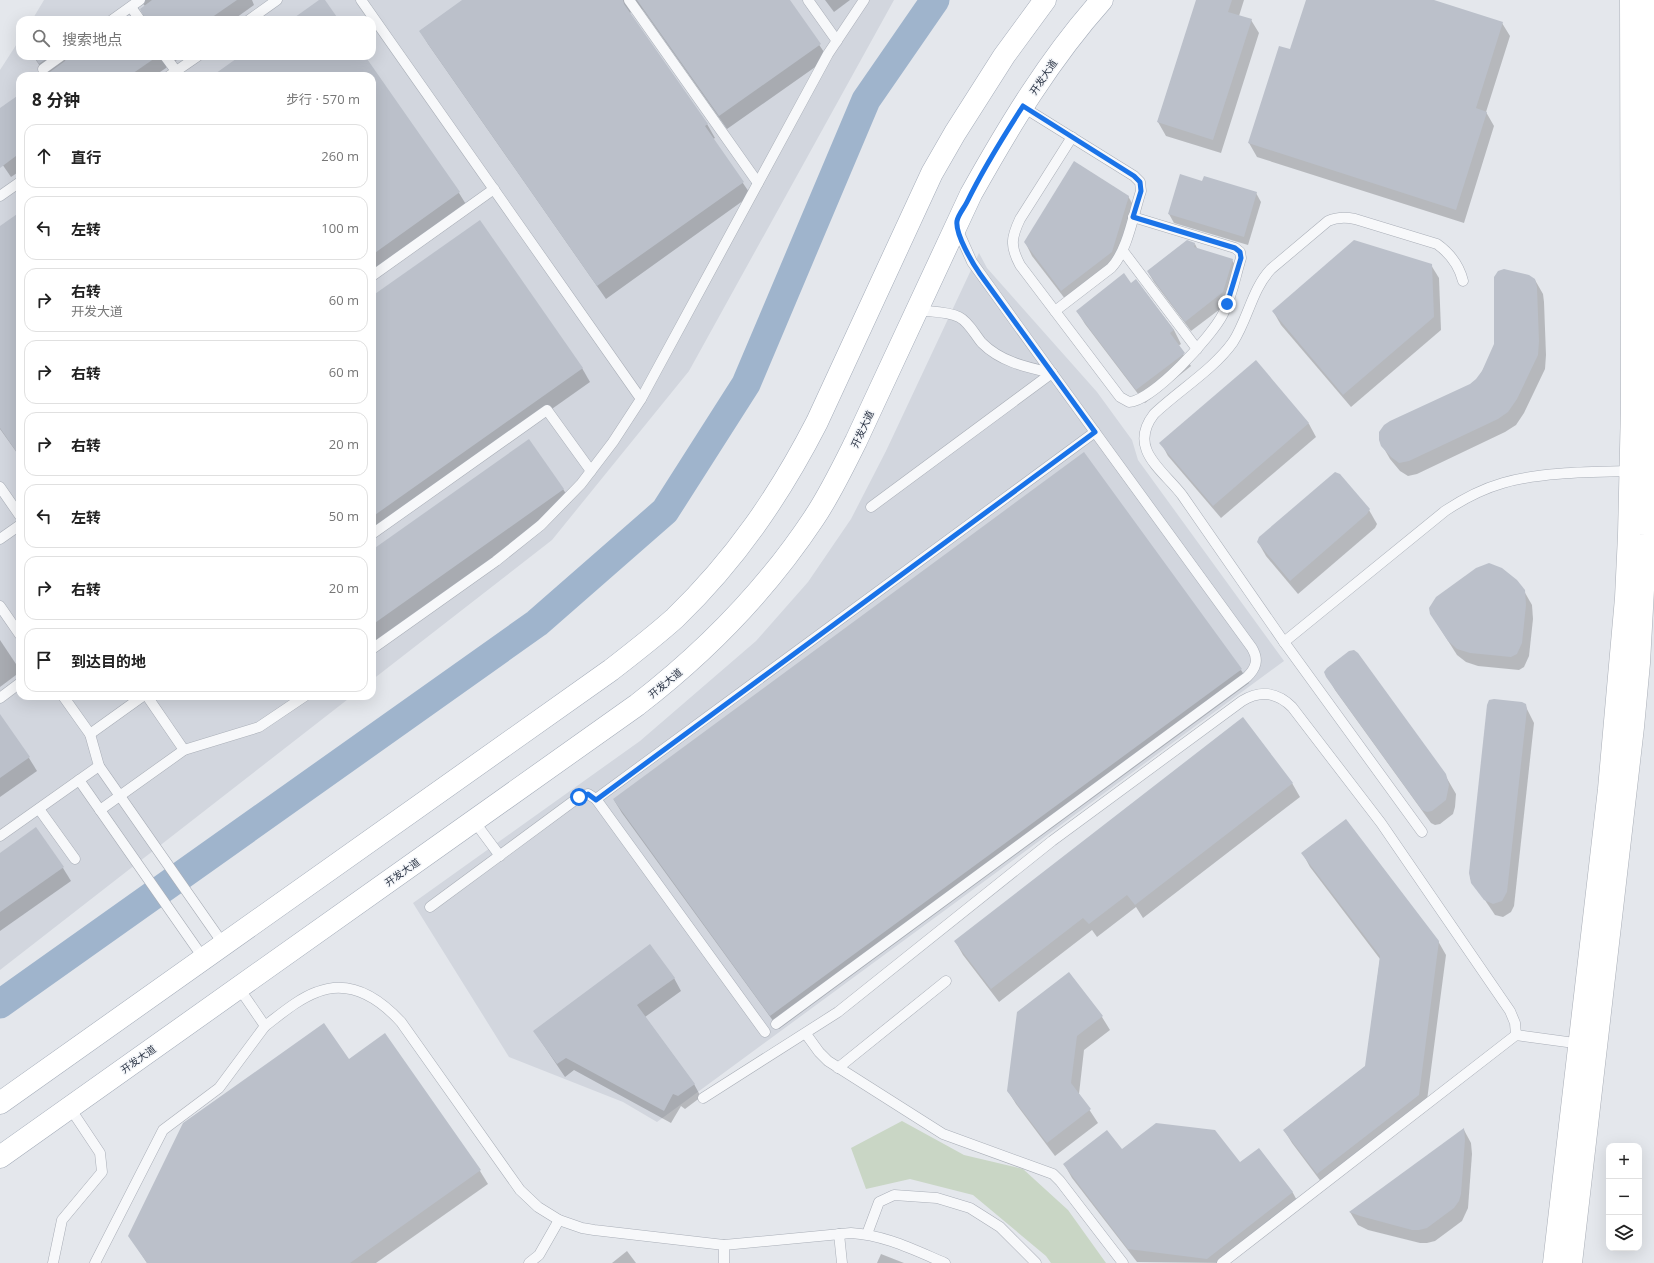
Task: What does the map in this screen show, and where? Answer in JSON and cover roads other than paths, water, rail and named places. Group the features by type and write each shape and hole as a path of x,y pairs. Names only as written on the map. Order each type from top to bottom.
{"main road":[{"path":"0,1103 611,670 674,618 703,589 730,559 774,499 798,458 817,422 932,173 955,133 1004,56 1045,0"},
{"name":"开发大道","path":"0,1157 631,710 671,679 735,620 790,553 836,480 856,441 957,222 992,155 1023,106 1066,44 1102,0"},
{"path":"1632,0 1640,471"},
{"path":"1571,1263 1626,598 1640,471 1648,0"},
{"path":"1554,1263 1588,1045"}],"lane":[{"path":"118,16 140,0"},
{"path":"252,16 263,4 277,0"},
{"path":"361,0 372,16"},
{"path":"629,0 758,183"},
{"path":"808,0 837,41"},
{"path":"376,646 496,561 541,526 581,484 613,442 641,399 828,54 864,0"},
{"path":"131,7 137,16"},
{"path":"376,21 641,399"},
{"path":"43,69 55,60"},
{"path":"167,60 172,72"},
{"path":"176,72 192,60"},
{"path":"1023,106 1134,176 1140,182 1141,191 1123,251 1118,261 1055,311"},
{"path":"1072,137 1014,230 1012,243 1014,255 1120,397 1129,402 1139,400 1168,378 1182,366 1197,349 1223,315 1241,258 1240,252 1235,248 1133,217"},
{"path":"0,196 16,185"},
{"path":"376,273 494,189"},
{"path":"1422,832 1284,642 1179,491 1149,457 1145,446 1145,435 1150,419 1158,410 1213,363 1232,343 1239,332 1258,287 1267,272 1328,221 1346,217 1437,244 1445,250 1457,264 1463,281"},
{"path":"776,1024 1253,672 1256,663 1256,655 1252,648 972,262 960,235 957,222"},
{"path":"1123,251 1197,349"},
{"path":"916,310 951,314 960,318 967,324 981,342 1003,359 1015,364 1052,373"},
{"path":"871,507 1052,373"},
{"path":"376,531 547,410 590,472"},
{"path":"596,800 1095,432"},
{"path":"1284,642 1445,511 1463,499 1482,490 1524,478 1640,471"},
{"path":"0,487 16,510"},
{"path":"0,539 16,528"},
{"path":"0,606 16,629"},
{"path":"0,698 16,686"},
{"path":"703,1098 806,1034 867,990 1058,836 1242,700 1251,696 1266,694 1280,698 1292,707 1381,823 1510,1011 1516,1035"},
{"path":"66,700 90,734 99,766 224,945"},
{"path":"90,734 137,700"},
{"path":"150,700 184,750"},
{"path":"100,810 184,750 259,727 297,700"},
{"path":"0,836 99,766"},
{"path":"79,780 204,959"},
{"path":"430,907 579,797 588,794 596,800 765,1032"},
{"path":"39,809 75,859"},
{"path":"474,821 500,856"},
{"path":"838,1068 946,981"},
{"path":"239,988 265,1026"},
{"path":"95,1263 163,1130 219,1088 265,1026 306,997 317,991 329,988 354,989 377,1000 390,1010 401,1022 520,1190 538,1207 559,1220 582,1228 594,1230 724,1245 839,1234 867,1234 883,1237 945,1263"},
{"path":"806,1034 819,1052 838,1068 943,1134 1053,1174 1124,1263"},
{"path":"1222,1263 1516,1035 1588,1045"},
{"path":"52,1263 62,1220 102,1172 100,1153 70,1108"},
{"path":"867,1234 879,1202 894,1195 937,1198 970,1208 1000,1227 1036,1263"},
{"path":"530,1263 539,1255 559,1220"},
{"path":"839,1234 842,1263"},
{"path":"724,1245 724,1263"}],"waterway":[{"path":"0,1004 537,623 665,511 746,384 866,100 935,0"}]}
